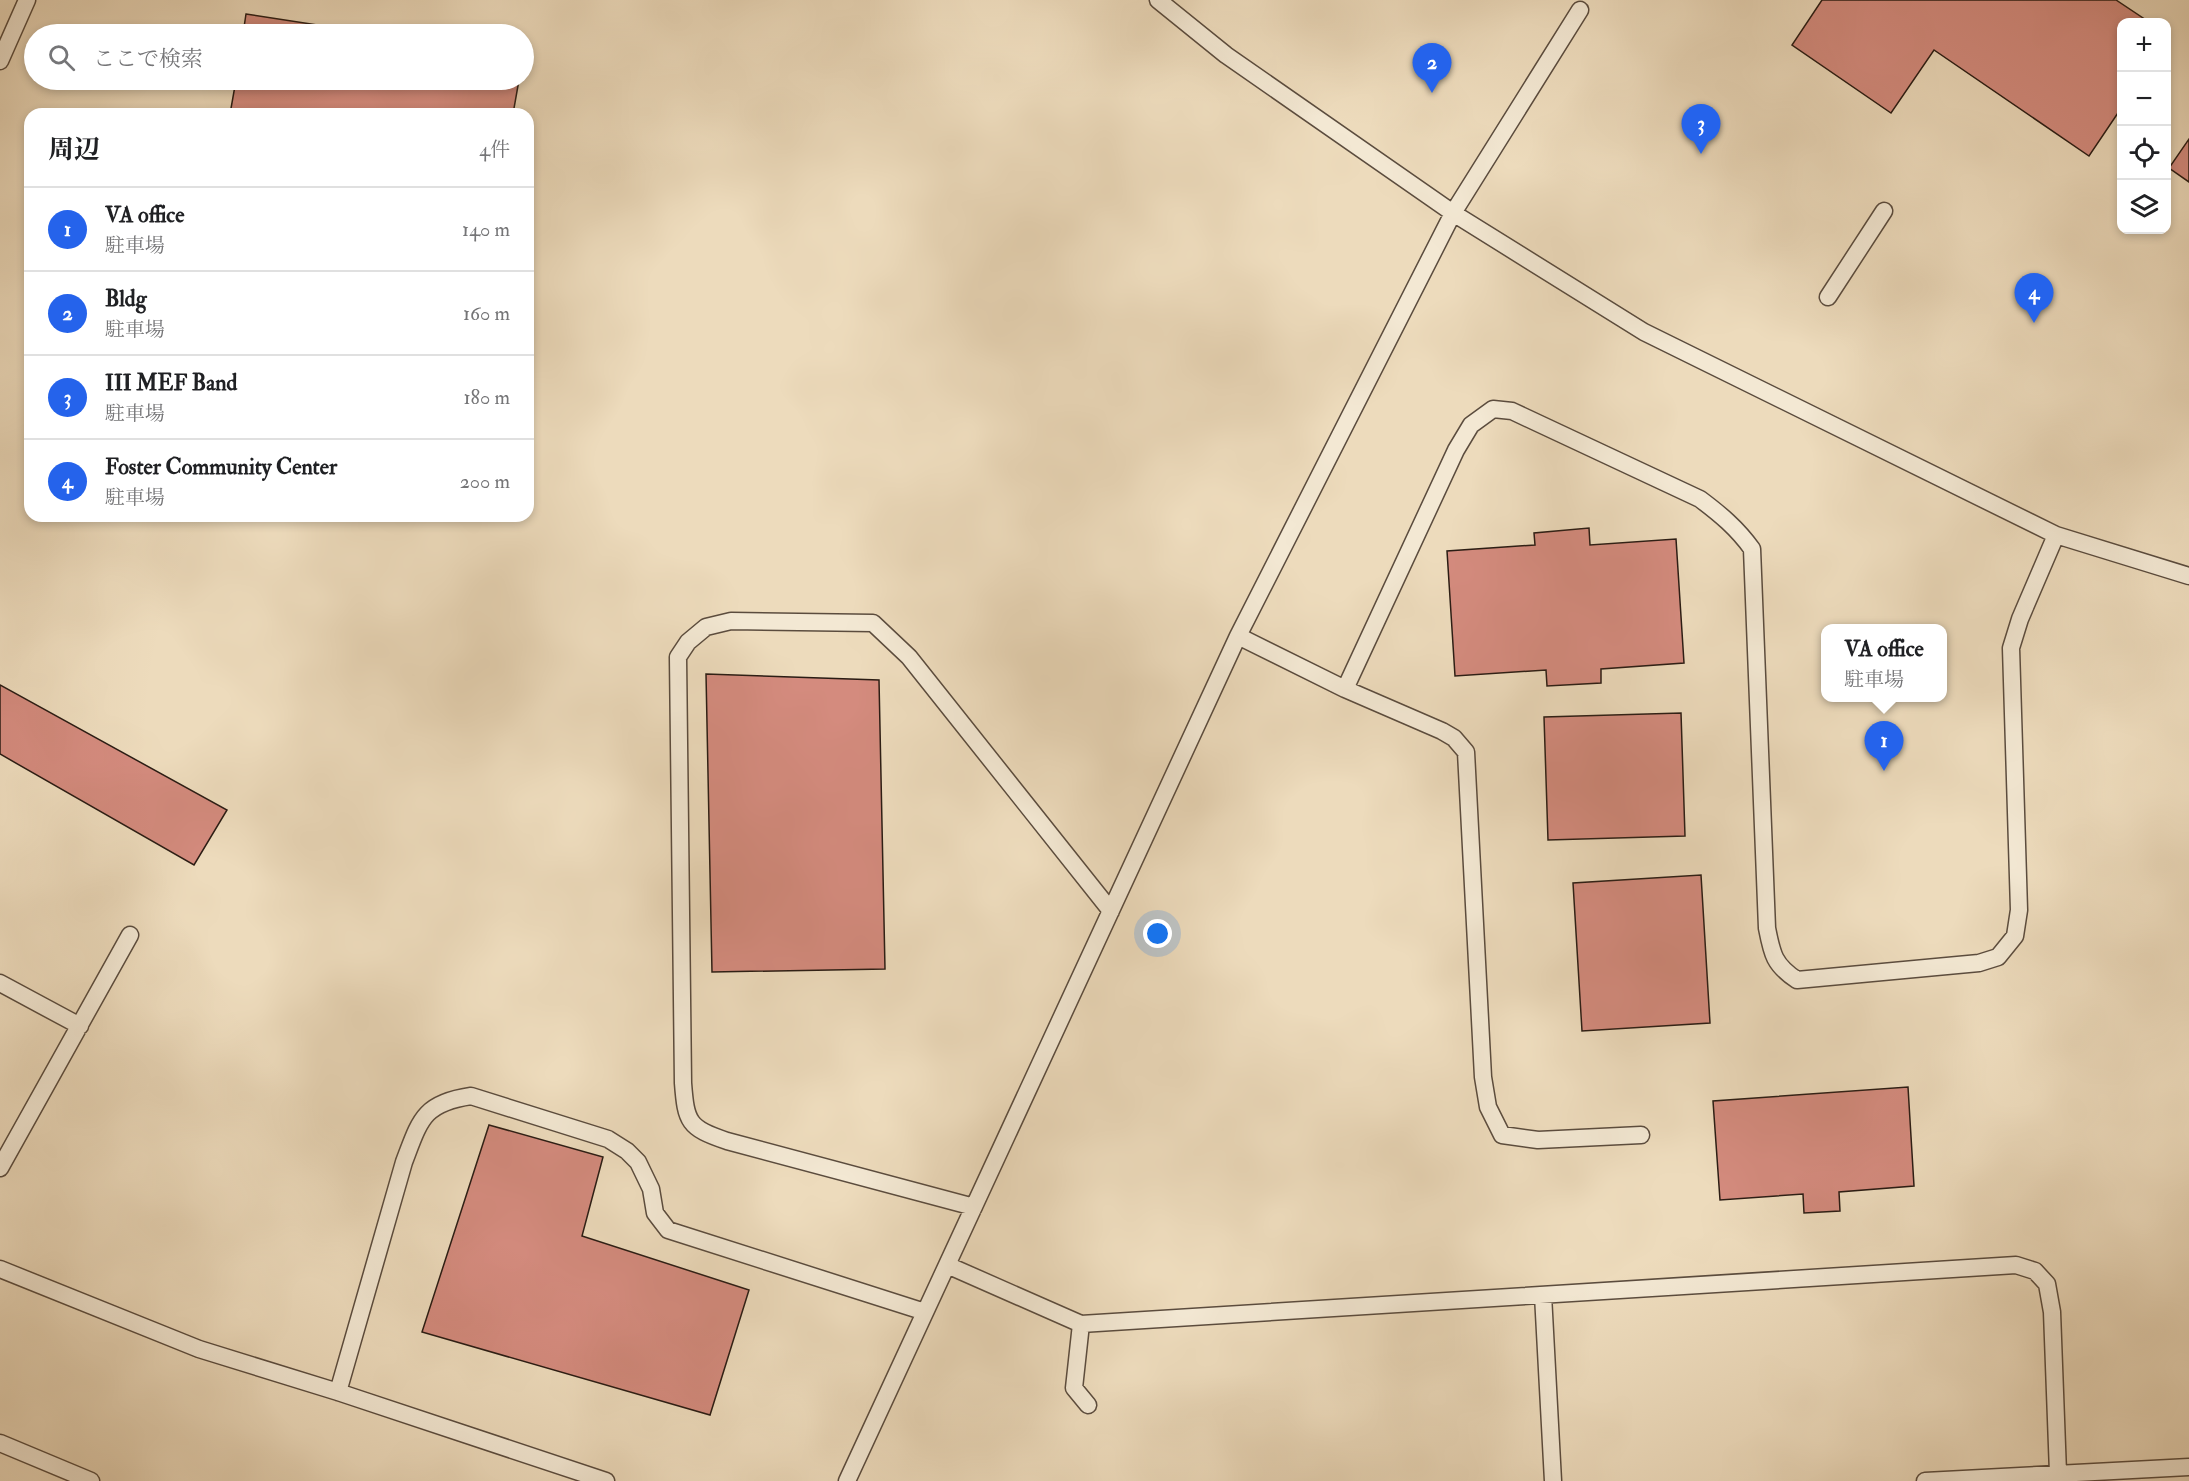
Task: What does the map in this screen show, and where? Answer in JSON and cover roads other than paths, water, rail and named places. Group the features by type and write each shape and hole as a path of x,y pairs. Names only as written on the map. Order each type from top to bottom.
{"lane":[{"path":"0,61 27,0"},
{"path":"1158,0 1226,55 1454,213 1644,332 2056,535 2189,576"},
{"path":"847,1481 1238,636 1454,213 1580,10"},
{"path":"1828,297 1884,211"},
{"path":"1345,689 1456,450 1472,424 1493,409 1512,411 1700,499 1726,519 1752,549 1767,928 1772,955 1782,971 1797,980 1979,963 1998,957 2015,936 2019,910 2011,648 2020,619 2056,535"},
{"path":"974,1206 727,1141 703,1133 691,1124 685,1106 683,1083 678,657 688,642 706,627 731,621 873,623 909,657 1111,911"},
{"path":"1238,636 1345,689 1442,731 1455,738 1466,752 1483,1077 1488,1107 1502,1134 1538,1140 1641,1135"},
{"path":"0,1168 130,935"},
{"path":"0,983 80,1026"},
{"path":"338,1392 404,1162 416,1131 428,1111 449,1099 471,1095 608,1139 627,1151 638,1162 651,1189 655,1213 668,1230 925,1312"},
{"path":"947,1264 1081,1324 2016,1265 2035,1271 2047,1284 2052,1312 2058,1473"},
{"path":"0,1269 199,1349 338,1392 606,1481"},
{"path":"1543,1294 1553,1481"},
{"path":"1081,1324 1074,1388 1088,1406"},
{"path":"0,1443 91,1481"},
{"path":"1926,1481 2189,1467"}],"place":[{"name":"Bldg","path":"1432,93"},
{"name":"III MEF Band","path":"1701,154"},
{"name":"Foster Community Center","path":"2034,323"},
{"name":"VA office","path":"1884,771"}]}
